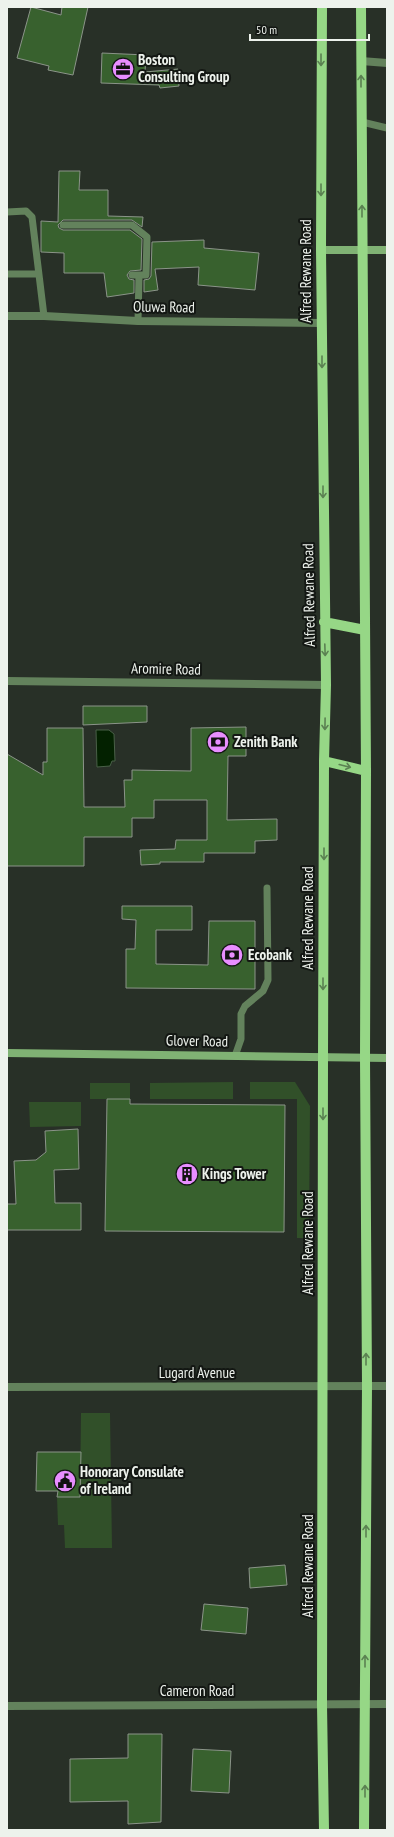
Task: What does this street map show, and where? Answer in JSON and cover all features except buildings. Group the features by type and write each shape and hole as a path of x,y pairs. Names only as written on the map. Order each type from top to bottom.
{"main road":[{"name":"Alfred Rewane Road","path":"322,7 321,323 326,685 324,761 323,1058 324,1387 322,1705 324,1830"},
{"path":"361,7 366,771 364,1058 367,1386 364,1830"},
{"path":"324,622 365,630"},
{"path":"324,761 366,771"}],"street":[{"path":"361,61 387,63"},
{"path":"321,250 387,250"},
{"name":"Oluwa Road","path":"7,316 44,316 138,321 321,323"},
{"name":"Aromire Road","path":"7,681 326,685"},
{"name":"Glover Road","path":"7,1054 387,1058"},
{"name":"Lugard Avenue","path":"7,1387 387,1386"},
{"name":"Cameron Road","path":"7,1706 387,1704"}],"lane":[{"path":"362,122 387,128"},
{"path":"7,212 26,211 32,217 44,316"},
{"path":"63,225 132,225 147,236 146,275 136,275 138,321"},
{"path":"7,274 38,274"},
{"path":"235,1056 241,1039 241,1014 245,1006 263,991 268,980 267,888"}],"shaded area":[{"path":"96,730 109,730 114,734 115,761 112,761 110,766 97,767"},
{"path":"233,1082 233,1099 150,1099 150,1083"},
{"path":"250,1082 295,1082 310,1106 309,1238 297,1238 297,1099 250,1099"},
{"path":"90,1083 130,1083 130,1099 90,1099"},
{"path":"29,1102 81,1102 81,1126 30,1127"},
{"path":"81,1413 110,1413 112,1548 65,1548 64,1525 58,1525 57,1497 80,1497"}],"place":[{"name":"Boston Consulting Group","path":"123,69"},
{"name":"Zenith Bank","path":"218,742"},
{"name":"Ecobank","path":"232,955"},
{"name":"Kings Tower","path":"187,1174"},
{"name":"Honorary Consulate of Ireland","path":"65,1481"}]}
